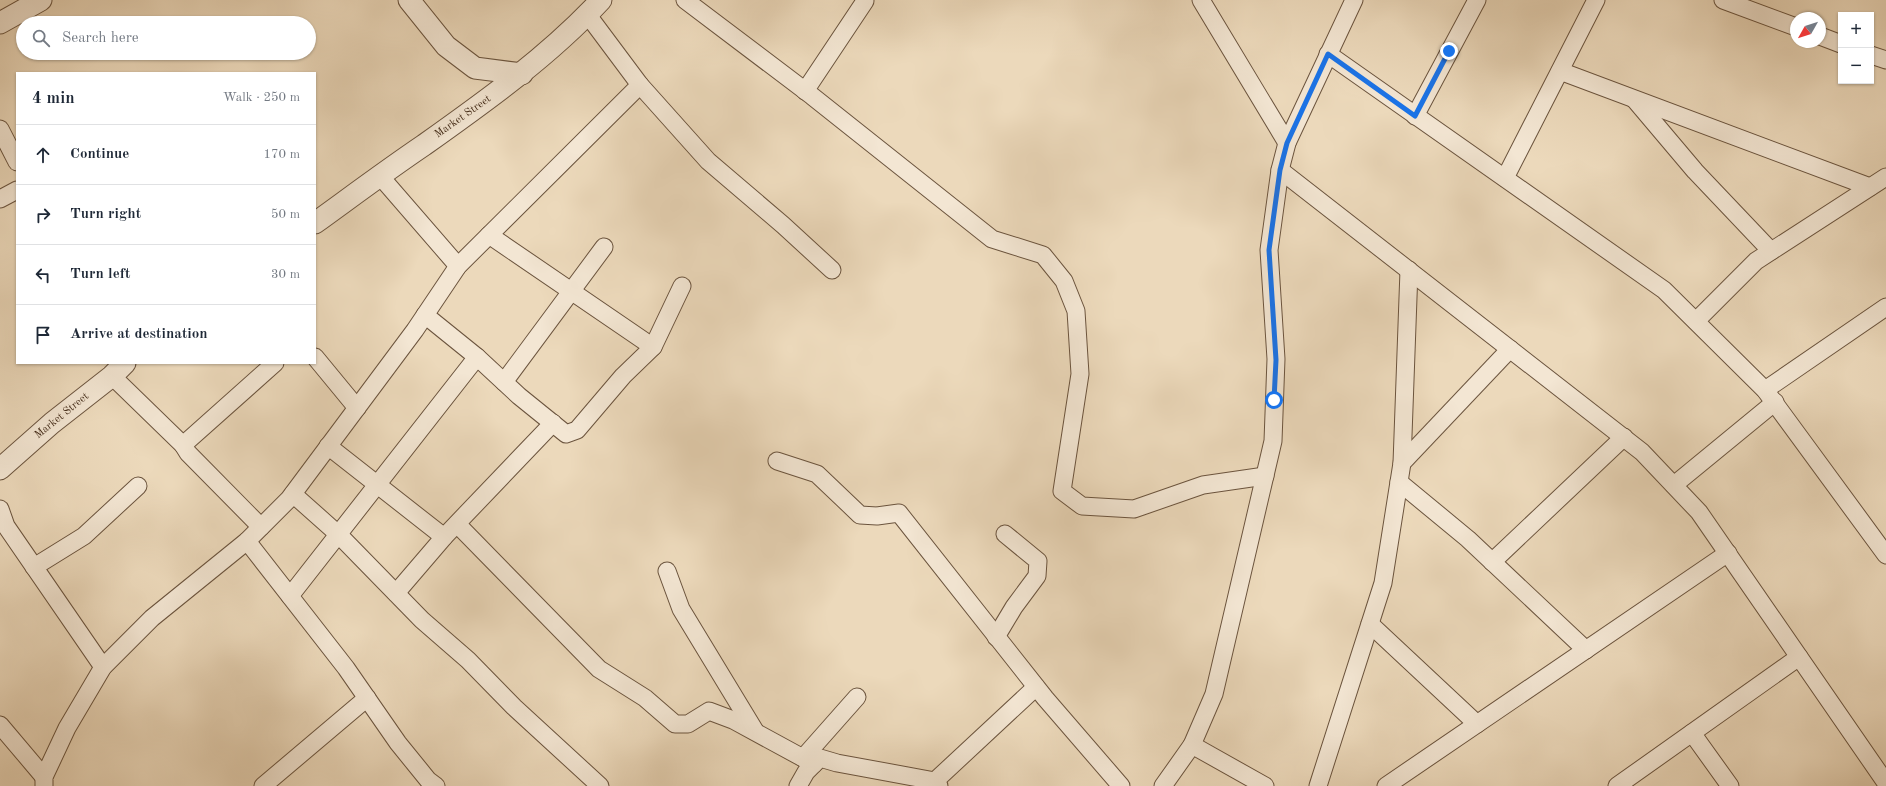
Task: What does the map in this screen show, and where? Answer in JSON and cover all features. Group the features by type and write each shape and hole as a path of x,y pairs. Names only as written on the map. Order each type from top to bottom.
{"street":[{"path":"0,23 41,0"},
{"path":"409,0 446,46 475,68 522,74"},
{"path":"685,0 805,91 992,239 1043,255 1064,281 1076,311 1080,374 1062,490 1082,506 1134,509 1203,485 1265,476"},
{"path":"805,91 865,0"},
{"path":"1201,0 1287,143"},
{"path":"1163,786 1192,745 1214,694 1273,441 1276,360 1269,250 1280,170 1287,143 1354,0"},
{"path":"1415,116 1477,0"},
{"path":"1505,178 1596,0"},
{"path":"1723,0 1790,25"},
{"path":"594,7 640,85 708,161 783,225 832,270"},
{"name":"Market Street","path":"316,222 522,74 594,7"},
{"path":"1826,38 1838,43"},
{"path":"1328,54 1664,290 1770,396 1886,555"},
{"path":"1874,56 1886,60"},
{"path":"1560,71 1870,187"},
{"path":"0,725 44,782 67,728 103,667 152,618 247,541 293,494 425,315 458,266 640,85"},
{"path":"1633,99 1695,171 1771,251"},
{"path":"0,129 16,160"},
{"path":"1280,170 1642,452 1699,512 1886,783"},
{"path":"380,176 458,266"},
{"path":"1696,321 1756,261 1886,177"},
{"path":"0,200 16,191"},
{"path":"489,235 653,347"},
{"path":"504,382 604,247"},
{"path":"1318,786 1383,583 1402,463 1409,270"},
{"path":"425,315 477,357 504,382 566,434 577,430 623,376 653,347 682,286"},
{"path":"1674,486 1770,396 1886,307"},
{"path":"1402,463 1510,349"},
{"path":"290,596 477,357"},
{"path":"316,358 357,408"},
{"path":"183,446 274,364"},
{"path":"118,369 188,453 261,527"},
{"name":"Market Street","path":"0,469 52,423 118,369"},
{"path":"396,593 444,537 553,423"},
{"path":"1492,562 1624,437"},
{"path":"328,446 444,537"},
{"path":"777,461 817,474 860,515 877,516 899,513 1036,687 1121,786"},
{"path":"1398,482 1468,539 1586,650"},
{"path":"34,567 84,536 138,486"},
{"path":"293,494 339,535 422,620 468,660 514,707 600,786"},
{"path":"0,508 6,526 103,667"},
{"path":"457,524 599,669 645,698 675,724 688,724 709,711 733,720 809,761 820,758 937,784 1036,687"},
{"path":"996,637 1014,607 1037,576 1038,561 1005,534"},
{"path":"247,541 346,668 398,743 428,780 436,786"},
{"path":"1386,786 1728,553"},
{"path":"667,571 681,609 755,732"},
{"path":"1370,624 1477,724"},
{"path":"1617,786 1799,657"},
{"path":"798,786 806,772 809,761 857,697"},
{"path":"263,786 367,698"},
{"path":"1692,734 1730,786"},
{"path":"1192,745 1265,786"}],"route":[{"path":"1274,400 1276,360 1269,250 1280,170 1287,143 1310,90 1328,54 1415,116 1449,51"}]}
